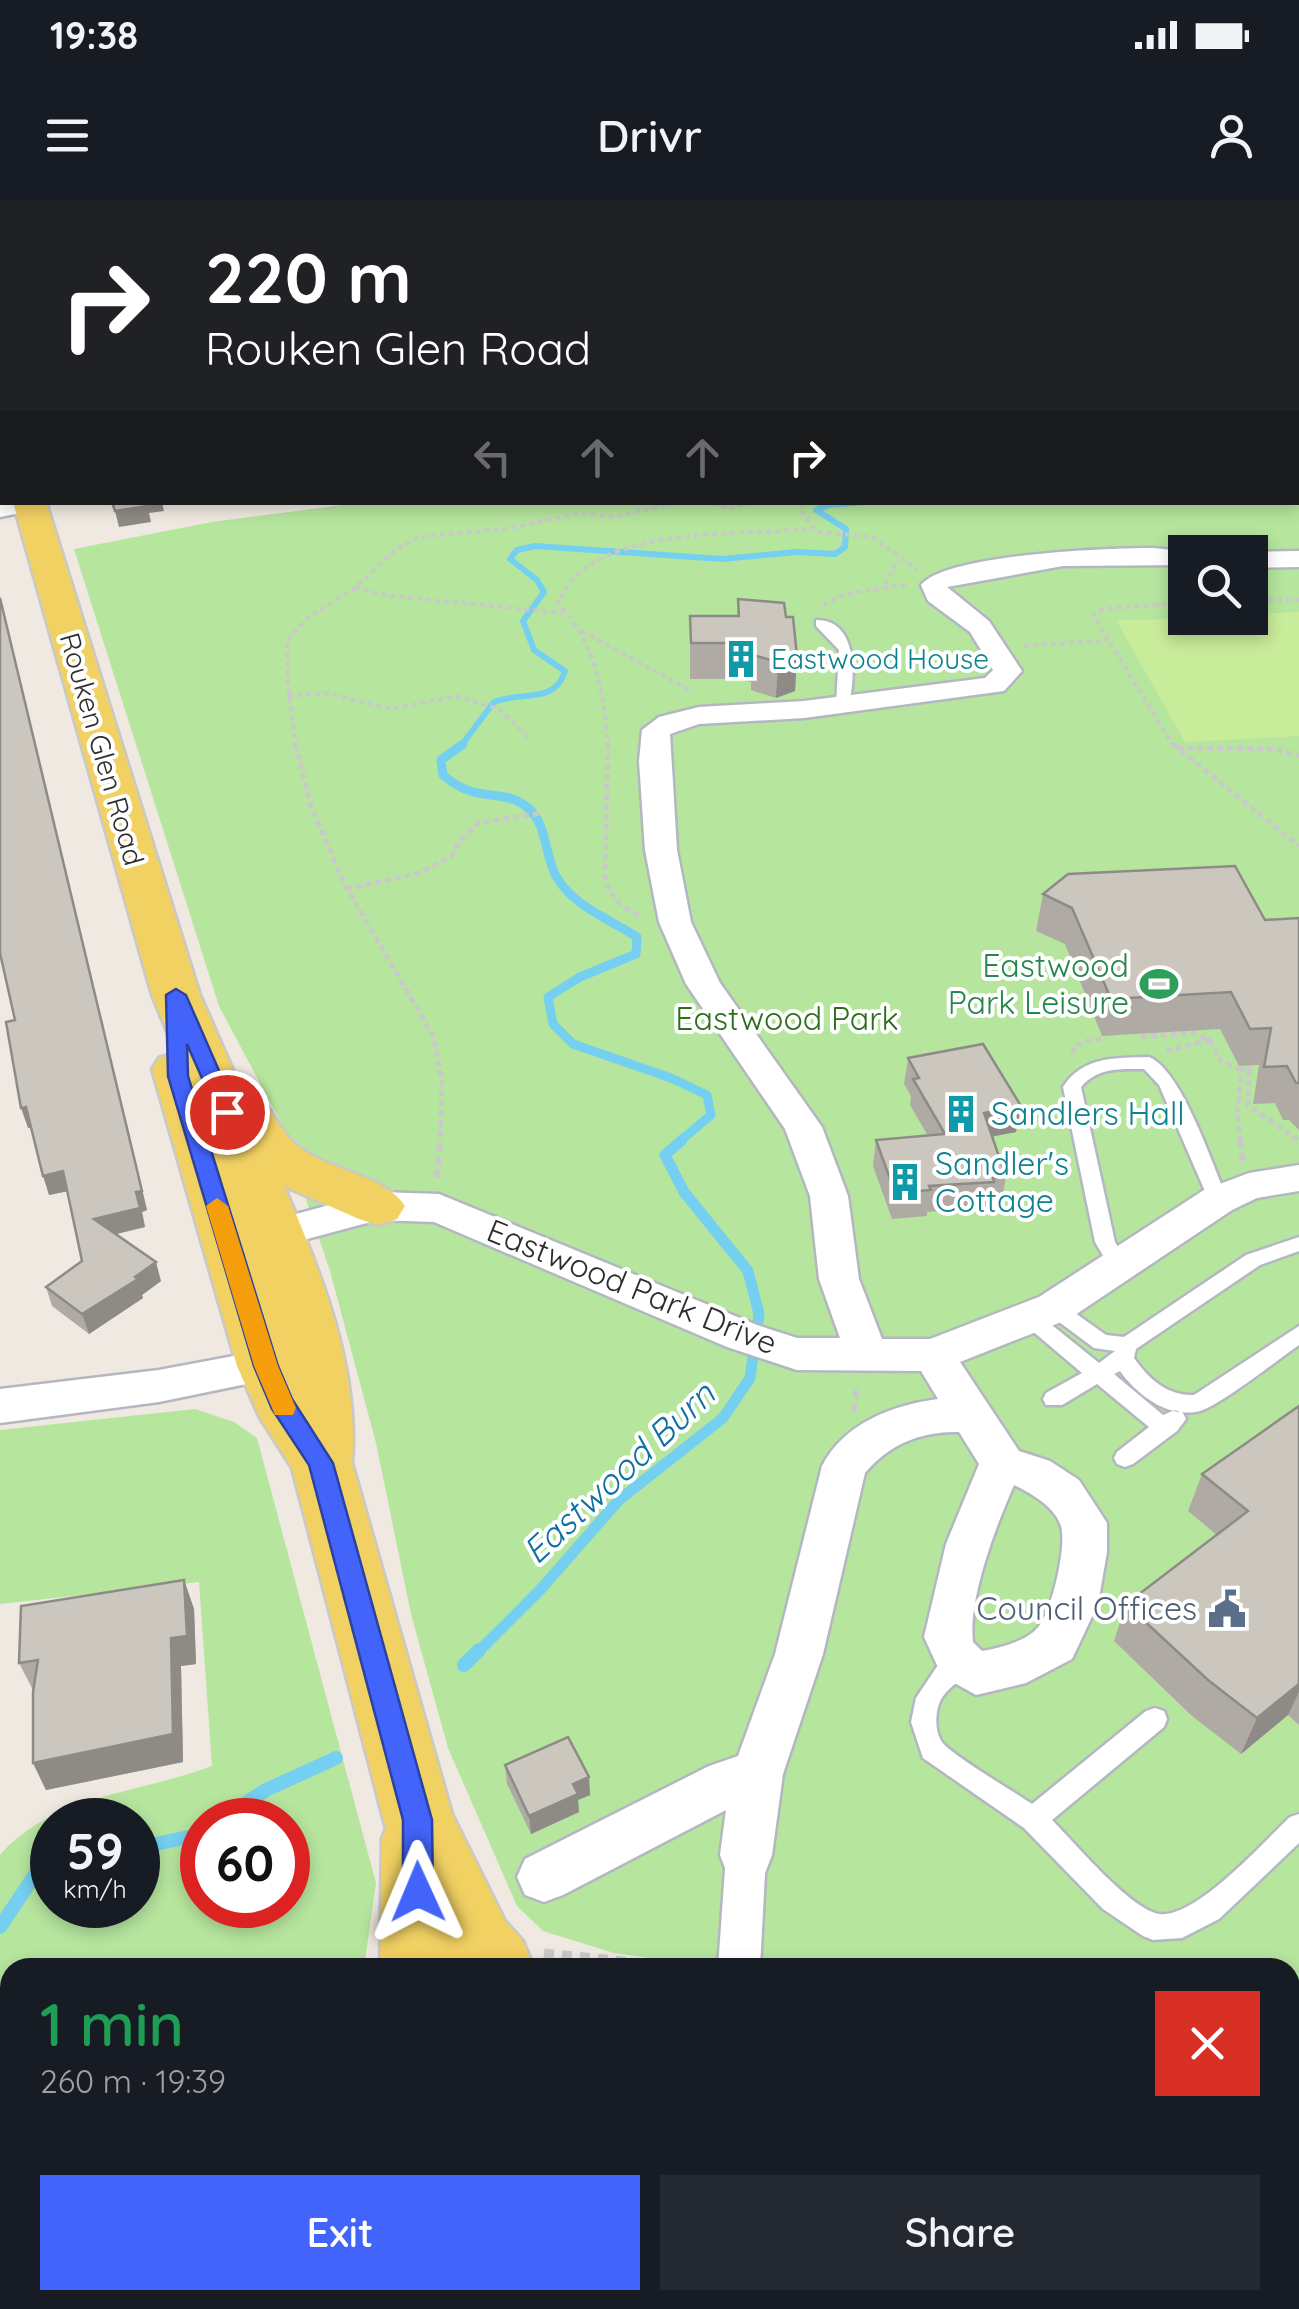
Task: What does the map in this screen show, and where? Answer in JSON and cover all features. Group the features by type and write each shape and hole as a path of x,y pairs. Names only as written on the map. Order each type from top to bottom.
{"main road":[{"name":"Rouken Glen Road","path":"30,505 176,995 200,1046 252,1240 266,1366 281,1402 321,1463 418,1820 478,1947 487,1958"},
{"name":"Rouken Glen Road","path":"176,995 178,1076 319,1376 326,1424 321,1463"},
{"path":"200,1046 276,1156 311,1178 378,1206"},
{"name":"Rouken Glen Road","path":"418,1820 418,1958"}],"street":[{"path":"868,1356 839,1278 829,1196 803,1126 703,984 675,922 660,850 653,742 656,730 670,721 843,705 994,685 1008,671 996,648 980,627 938,595 939,581 1070,556 1168,557"},
{"path":"1268,560 1299,559"},
{"name":"Eastwood Park Drive","path":"252,1240 378,1206 440,1208 796,1354 932,1354 1042,1313 1234,1193 1299,1178"},
{"path":"932,1354 1003,1464 1034,1474 1063,1492 1084,1523 1084,1552 1074,1604 1055,1644 1009,1668 976,1674 954,1656 947,1630 986,1493 1003,1464"},
{"path":"0,1406 159,1386 266,1366"},
{"path":"740,1958 746,1855 757,1774 799,1654 844,1466 856,1449 876,1435 939,1412 970,1415"},
{"path":"544,1877 727,1783 757,1774"}],"lane":[{"path":"821,623 842,638 847,652 843,705"},
{"path":"1118,1264 1105,1242 1072,1087 1084,1070 1104,1064 1149,1064 1167,1084 1234,1193"},
{"path":"1054,1400 1252,1260 1299,1244"},
{"path":"1042,1313 1125,1352 1132,1374 1166,1401 1184,1406 1199,1403 1299,1334"},
{"path":"1042,1313 1095,1372 1156,1421 1168,1424"},
{"path":"1124,1458 1181,1416 1184,1406"},
{"path":"962,1665 947,1673 928,1698 923,1722 932,1750 1034,1819 1113,1900 1153,1927 1182,1924 1209,1910 1299,1826"},
{"path":"1034,1819 1155,1719"}],"path":[{"path":"440,1208 436,1184 442,1099 437,1048 419,1006 386,960 346,889 302,787 288,696 288,640 307,618 355,588 396,549 419,538 452,531 511,528 579,513 616,517 664,505"},
{"path":"716,505 744,505"},
{"path":"801,505 804,522 812,529"},
{"path":"712,716 705,702 691,690 582,631 563,613 558,602 561,593 582,573 613,555 662,538 748,536 812,529 835,536 862,535 884,544 898,560 939,581"},
{"path":"884,586 898,560"},
{"path":"821,623 817,609 828,601 884,586 939,581"},
{"path":"355,588 382,597 454,600 538,616 563,613"},
{"path":"1268,600 1299,600"},
{"path":"1168,604 1104,608 1093,615 1175,748 1299,846"},
{"path":"582,631 603,686 610,774 605,878 610,896 626,910 646,919 675,922"},
{"path":"996,648 1108,640"},
{"path":"288,696 326,693 391,709 456,696 500,710 532,740"},
{"path":"1175,748 1274,749 1299,756"},
{"path":"346,889 418,873 453,855 462,833 482,819 542,813"},
{"path":"1192,1046 1210,1040"},
{"path":"1234,1193 1242,1070 1250,1068 1248,1106 1299,1141"},
{"path":"856,1449 853,1395 868,1356"},
{"path":"520,1958 534,1952 594,1958"}],"green space":[{"name":"Eastwood Park","path":"343,505 1299,505 1299,1958 649,1958 614,1953 543,1931 517,1906 448,1748 411,1614 376,1443 330,1271 279,1119 219,1006 74,549 212,522"},
{"path":"1299,612 1299,736 1185,742 1116,620 1168,619 1168,635 1268,635 1268,613"},
{"path":"195,1409 234,1422 257,1438 376,1883 365,1958 0,1958 0,1855 30,1829 30,1928 160,1928 160,1798 99,1798 212,1766 199,1582 0,1604 0,1430"}],"building":[{"path":"113,505 148,506 115,511"},
{"path":"0,598 142,1191 136,1192 140,1208 94,1219 156,1262 135,1277 138,1279 82,1314 46,1287 82,1261 63,1171 43,1176 26,1107 21,1108 6,1022 15,1020 0,953"},
{"path":"738,599 784,603 786,617 793,617 797,656 778,662 753,655 752,646 742,643 691,643 690,616 739,616"},
{"path":"1235,866 1265,920 1299,918 1299,1083 1287,1066 1264,1067 1271,1028 1250,1029 1231,992 1111,999 1072,908 1043,894 1068,874"},
{"path":"983,1044 1021,1106 984,1113 1006,1177 993,1178 994,1182 929,1186 931,1190 895,1193 876,1140 945,1134 913,1079 919,1078 908,1058"},
{"name":"Council Offices","path":"1299,1406 1299,1684 1257,1718 1208,1680 1126,1604 1248,1511 1202,1474"},
{"path":"184,1580 187,1636 171,1638 173,1734 33,1763 33,1692 38,1660 19,1663 21,1606"},
{"path":"568,1737 589,1777 573,1784 578,1794 529,1816 505,1765"}],"waterway":[{"name":"Eastwood Burn","path":"461,745 494,702 545,693 560,682 565,671 534,650 523,621 544,592 537,580 510,559 517,550 535,546 722,559 797,552 835,554 845,547 846,529 816,510 829,505"},
{"name":"Eastwood Burn","path":"461,745 441,760 443,775 467,790 509,798 527,807 539,822 553,869 564,888 583,905 637,937 636,954 580,977 548,997 553,1024 573,1044 671,1078 707,1095 711,1115 679,1142"},
{"name":"Eastwood Burn","path":"477,1653 540,1590 619,1500 723,1418 750,1378 759,1314 748,1271 684,1192 665,1155 682,1140"},
{"name":"Eastwood Burn","path":"464,1665 479,1650"},
{"name":"Eastwood Burn","path":"253,1798 336,1758"},
{"name":"Eastwood Burn","path":"160,1843 180,1839"},
{"name":"Eastwood Burn","path":"0,1927 30,1882"}],"slow traffic":[{"path":"217,1206 266,1366 284,1408"}],"place":[{"name":"Eastwood House","path":"741,659"},
{"name":"Eastwood Park Leisure","path":"1159,984"},
{"name":"Sandlers Hall","path":"961,1114"},
{"name":"Sandler's Cottage","path":"905,1182"},
{"name":"Council Offices","path":"1227,1609"}],"route":[{"path":"227,1112 176,995 178,1076 266,1366 281,1402 321,1463 418,1820 418,1892"}]}
